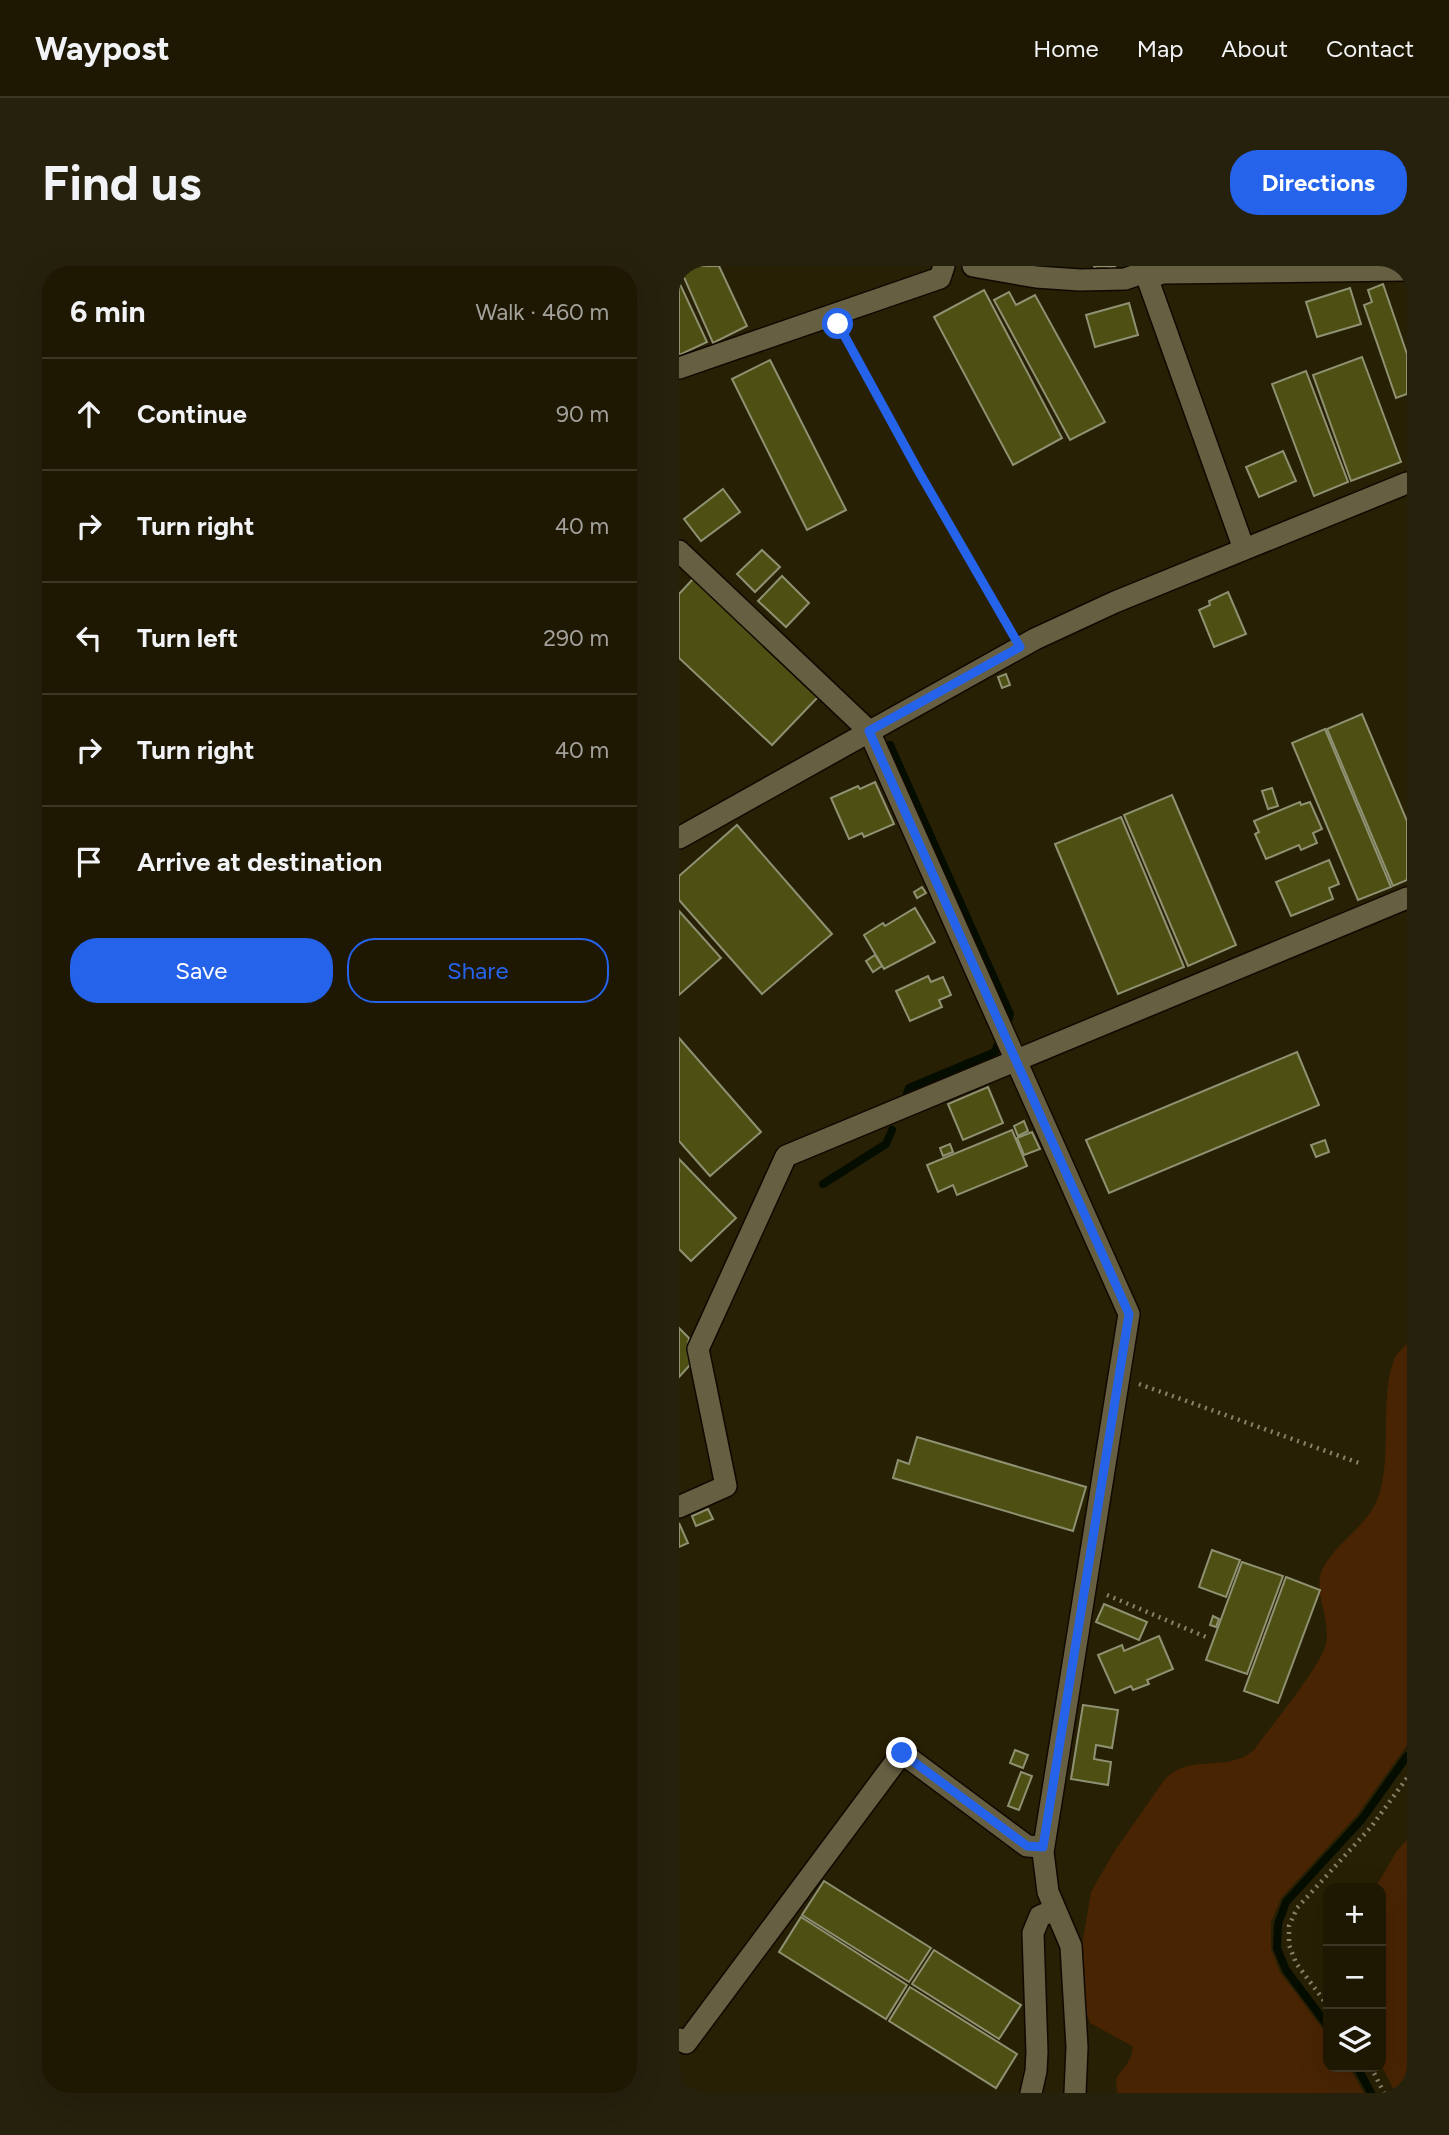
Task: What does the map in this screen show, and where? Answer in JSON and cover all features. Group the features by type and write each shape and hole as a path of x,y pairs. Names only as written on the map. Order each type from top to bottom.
{"street":[{"path":"679,368 940,278 944,266"},
{"path":"973,266 1036,277 1080,280 1125,279 1145,272 1403,270"},
{"path":"1145,272 1244,549"},
{"path":"679,838 1020,647 1115,602 1407,483"},
{"path":"679,551 869,731 1129,1314 1043,1847 1044,1872 1072,1955 1077,2046 1075,2093"},
{"path":"679,1507 726,1486 698,1349 786,1156 1407,898"},
{"path":"679,2039 686,2043 902,1753 1027,1846 1043,1847"},
{"path":"1031,2093 1037,2052 1033,1933 1040,1916 1055,1910"}],"path":[{"path":"834,315 919,472 1020,647"},
{"path":"1118,1380 1131,1381 1359,1463"},
{"path":"1084,1588 1206,1637"},
{"path":"1323,1999 1296,1963 1289,1945 1289,1926 1297,1908 1371,1827 1407,1778"},
{"path":"1374,2072 1384,2093"}],"shaded area":[{"path":"1407,1344 1407,1745 1357,1815 1281,1898 1271,1922 1271,1949 1280,1972 1323,2029 1323,2072 1352,2072 1364,2093 1117,2093 1116,2079 1130,2059 1132,2046 1090,2023 1085,2010 1082,1946 1091,1892 1114,1852 1165,1779 1186,1766 1232,1761 1254,1750 1322,1655 1327,1635 1320,1587 1322,1570 1335,1551 1366,1518 1378,1498 1385,1465 1387,1392 1395,1358"},
{"path":"1407,1840 1407,2093 1395,2093 1385,2072 1386,1883 1378,1883 1397,1851"}],"building":[{"path":"679,266 719,266 747,326 713,343"},
{"path":"1094,266 1116,266 1096,272"},
{"path":"679,282 707,342 679,355"},
{"path":"1383,284 1407,354 1407,394 1396,398 1364,305 1372,302 1368,290"},
{"path":"1350,288 1361,324 1317,337 1306,302"},
{"path":"984,290 1062,438 1013,465 934,317"},
{"path":"1009,292 1016,305 1035,295 1105,422 1070,440 994,300"},
{"path":"1129,303 1138,335 1095,347 1086,315"},
{"path":"1362,357 1401,462 1351,481 1313,375"},
{"path":"770,360 846,510 807,530 732,379"},
{"path":"1306,371 1348,482 1314,496 1272,384"},
{"path":"1283,451 1296,481 1259,497 1246,467"},
{"path":"723,489 740,512 701,541 684,519"},
{"path":"762,550 780,567 755,592 737,574"},
{"path":"782,576 809,603 786,627 758,601"},
{"path":"693,579 818,697 772,745 679,658 679,594"},
{"path":"1228,592 1246,634 1214,647 1199,610 1210,605 1209,601"},
{"path":"1006,674 1010,685 1002,688 998,677"},
{"path":"1362,714 1407,821 1407,880 1393,886 1327,729"},
{"path":"1325,729 1391,887 1358,900 1292,743"},
{"path":"875,782 894,824 864,837 862,833 849,839 831,798"},
{"path":"1272,788 1278,806 1268,809 1262,791"},
{"path":"1172,795 1236,945 1188,966 1124,815"},
{"path":"1300,802 1301,805 1310,802 1322,829 1313,833 1317,843 1301,850 1299,845 1266,859 1255,834 1259,832 1254,821"},
{"path":"1121,817 1184,967 1118,994 1055,844"},
{"path":"737,825 832,934 762,994 679,900 679,876"},
{"path":"1329,860 1339,884 1329,888 1333,899 1291,916 1276,882"},
{"path":"922,887 926,893 917,898 914,892"},
{"path":"915,908 935,942 884,969 864,935"},
{"path":"679,911 721,958 679,995"},
{"path":"875,955 882,966 873,972 866,961"},
{"path":"928,976 931,982 943,977 951,995 939,1000 942,1007 910,1021 896,991"},
{"path":"679,1038 761,1132 710,1176 679,1141"},
{"path":"1297,1052 1319,1105 1109,1193 1086,1140"},
{"path":"988,1087 1003,1123 963,1140 948,1104"},
{"path":"1024,1121 1028,1131 1018,1136 1014,1126"},
{"path":"1012,1130 1027,1166 957,1195 953,1185 938,1192 927,1165"},
{"path":"1032,1132 1040,1149 1024,1155 1017,1138"},
{"path":"1325,1140 1329,1152 1316,1157 1311,1145"},
{"path":"950,1144 953,1152 943,1156 940,1148"},
{"path":"679,1159 736,1218 691,1261 679,1249"},
{"path":"679,1328 689,1338 687,1350 690,1365 679,1377"},
{"path":"917,1437 1086,1487 1073,1531 893,1478 898,1460 909,1464"},
{"path":"708,1509 713,1519 696,1526 692,1516"},
{"path":"679,1523 688,1543 679,1547"},
{"path":"1212,1550 1240,1560 1226,1597 1199,1587"},
{"path":"1242,1562 1283,1576 1247,1674 1206,1660"},
{"path":"1286,1577 1320,1590 1278,1703 1244,1691"},
{"path":"1104,1604 1147,1622 1139,1640 1096,1622"},
{"path":"1213,1616 1219,1619 1216,1627 1210,1625"},
{"path":"1159,1636 1173,1669 1147,1680 1149,1684 1133,1690 1131,1686 1115,1693 1098,1655 1122,1645 1124,1651"},
{"path":"1083,1705 1118,1710 1112,1748 1096,1745 1094,1759 1111,1762 1108,1785 1071,1779"},
{"path":"1015,1750 1028,1755 1023,1768 1010,1763"},
{"path":"1021,1772 1032,1776 1019,1810 1008,1806"},
{"path":"824,1881 931,1948 909,1982 802,1915"},
{"path":"801,1917 907,1985 886,2019 779,1952"},
{"path":"934,1950 1021,2005 999,2039 912,1984"},
{"path":"910,1987 1017,2054 996,2088 889,2021"}],"waterway":[{"path":"890,745 1010,1014 1009,1018"},
{"path":"907,1093 909,1088 995,1052 998,1044"},
{"path":"823,1184 886,1144 892,1130"},
{"path":"1323,2019 1286,1970 1277,1948 1278,1924 1286,1902 1362,1819 1407,1756"},
{"path":"1360,2072 1371,2093"}],"route":[{"path":"838,324 1020,647 869,731 1129,1314 1043,1847 1027,1846 902,1753"}]}
